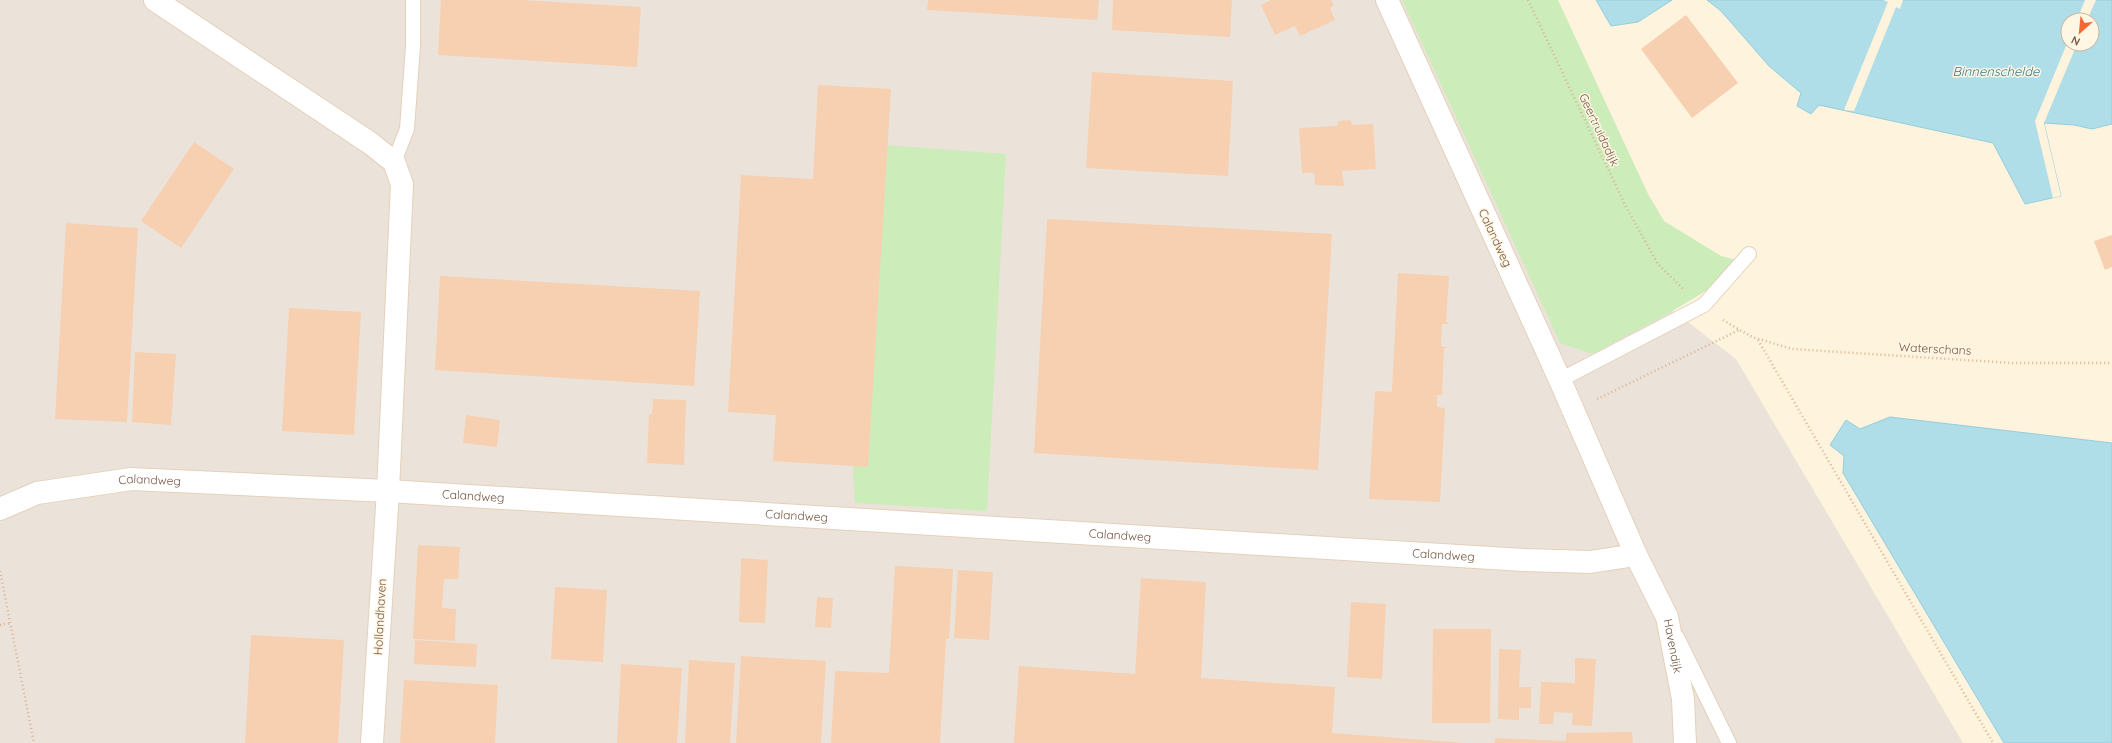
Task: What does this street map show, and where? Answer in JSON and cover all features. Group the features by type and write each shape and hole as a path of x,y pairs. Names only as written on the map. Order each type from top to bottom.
{"street":[{"path":"156,0 370,143 394,162"},
{"name":"Calandweg","path":"0,508 37,493 131,479 388,491 1524,560 1590,562 1636,555 1574,411 1387,0"},
{"name":"Hollandhaven","path":"372,743 388,491 402,184 394,162"},
{"name":"Havendijk","path":"1636,555 1667,617 1684,699 1685,743"}],"lane":[{"path":"394,162 407,129 413,46 413,0"},
{"path":"1560,380 1704,305 1749,254"},
{"path":"1667,617 1730,743"}],"path":[{"name":"Geertruidadijk","path":"1528,0 1626,207 1658,264"},
{"path":"1574,411 1739,330"},
{"name":"Waterschans","path":"1993,743 1758,339 1787,349 1839,353 2013,363 2112,363"},
{"path":"0,571 34,743"},
{"path":"0,625 10,623"}],"shaded area":[{"path":"0,0 1462,0 1654,296 1736,359 1963,743 0,743"}],"green space":[{"path":"1402,0 1558,0 1648,194 1664,221 1721,256 1751,264 1664,316 1592,354 1560,343"},
{"path":"871,144 1006,154 987,511 855,503 853,477"}],"water":[{"path":"1596,0 1672,0 1638,22 1611,26"},
{"name":"Binnenschelde","path":"1707,0 2112,0 2112,124 2092,129 2074,125 2044,123 2061,196 2025,204 1993,143 1819,105 1811,114 1797,106 1801,93 1769,66 1721,11"},
{"path":"1890,417 2112,443 2112,743 2004,743 1843,473 1844,456 1830,445 1846,420 1860,429"}],"pier":[{"path":"1883,0 1903,0 1900,9 1896,7 1854,111 1844,110 1888,2"},
{"path":"2085,0 2096,0 2091,12 2080,12"},
{"path":"2063,52 2074,52 2044,123 2061,196 2053,198 2035,121"}],"building":[{"path":"441,0 521,0 641,7 637,67 438,55"},
{"path":"928,0 1099,0 1097,20 927,10"},
{"path":"1113,0 1232,0 1230,37 1112,30"},
{"path":"1271,0 1331,0 1334,5 1330,8 1335,20 1300,36 1295,26 1275,35 1261,5"},
{"path":"1686,15 1738,83 1692,118 1641,49"},
{"path":"1092,72 1233,81 1228,176 1086,168"},
{"path":"818,85 891,89 868,467 773,461 776,415 728,412 741,175 813,179"},
{"path":"1350,120 1353,125 1373,124 1376,169 1342,171 1344,186 1315,185 1314,173 1302,173 1299,128 1337,126 1339,121"},
{"path":"194,142 234,169 181,248 141,221"},
{"path":"1047,219 1332,234 1318,470 1034,453"},
{"path":"66,223 138,228 127,422 55,419"},
{"path":"2112,235 2112,267 2105,270 2094,241"},
{"path":"1398,273 1449,276 1446,322 1449,324 1442,324 1441,346 1447,348 1444,348 1442,395 1437,395 1437,407 1445,408 1440,502 1369,499 1375,391 1391,392 1392,390"},
{"path":"440,276 700,291 694,386 435,370"},
{"path":"289,308 361,312 354,435 282,431"},
{"path":"135,352 176,354 171,425 132,422"},
{"path":"653,399 686,400 684,465 647,463 649,414 652,414"},
{"path":"466,415 500,420 497,447 463,443"},
{"path":"418,545 460,547 458,579 444,579 442,606 442,608 456,609 455,641 413,639"},
{"path":"741,558 768,560 765,623 739,622"},
{"path":"895,566 953,569 949,639 946,639 940,743 831,743 835,671 889,673"},
{"path":"958,570 993,572 989,640 954,638"},
{"path":"1141,578 1206,582 1201,678 1335,687 1332,733 1465,743 1014,743 1019,666 1135,674"},
{"path":"555,587 607,590 603,662 551,659"},
{"path":"817,597 833,598 831,628 815,627"},
{"path":"1351,602 1386,604 1382,679 1347,677"},
{"path":"1433,629 1491,629 1490,723 1432,723"},
{"path":"251,635 344,640 338,743 245,743"},
{"path":"415,640 477,644 476,667 414,664"},
{"path":"1499,649 1521,650 1519,687 1531,687 1531,708 1519,708 1519,720 1498,719"},
{"path":"741,656 826,661 821,743 736,743"},
{"path":"1575,658 1596,659 1592,726 1572,725 1573,713 1554,712 1553,724 1539,724 1541,682 1575,683"},
{"path":"689,660 735,663 730,743 685,743"},
{"path":"621,664 682,668 677,743 617,743"},
{"path":"404,680 498,685 495,743 400,743"},
{"path":"1632,732 1633,743 1495,743 1495,738 1566,741 1566,733"}]}
